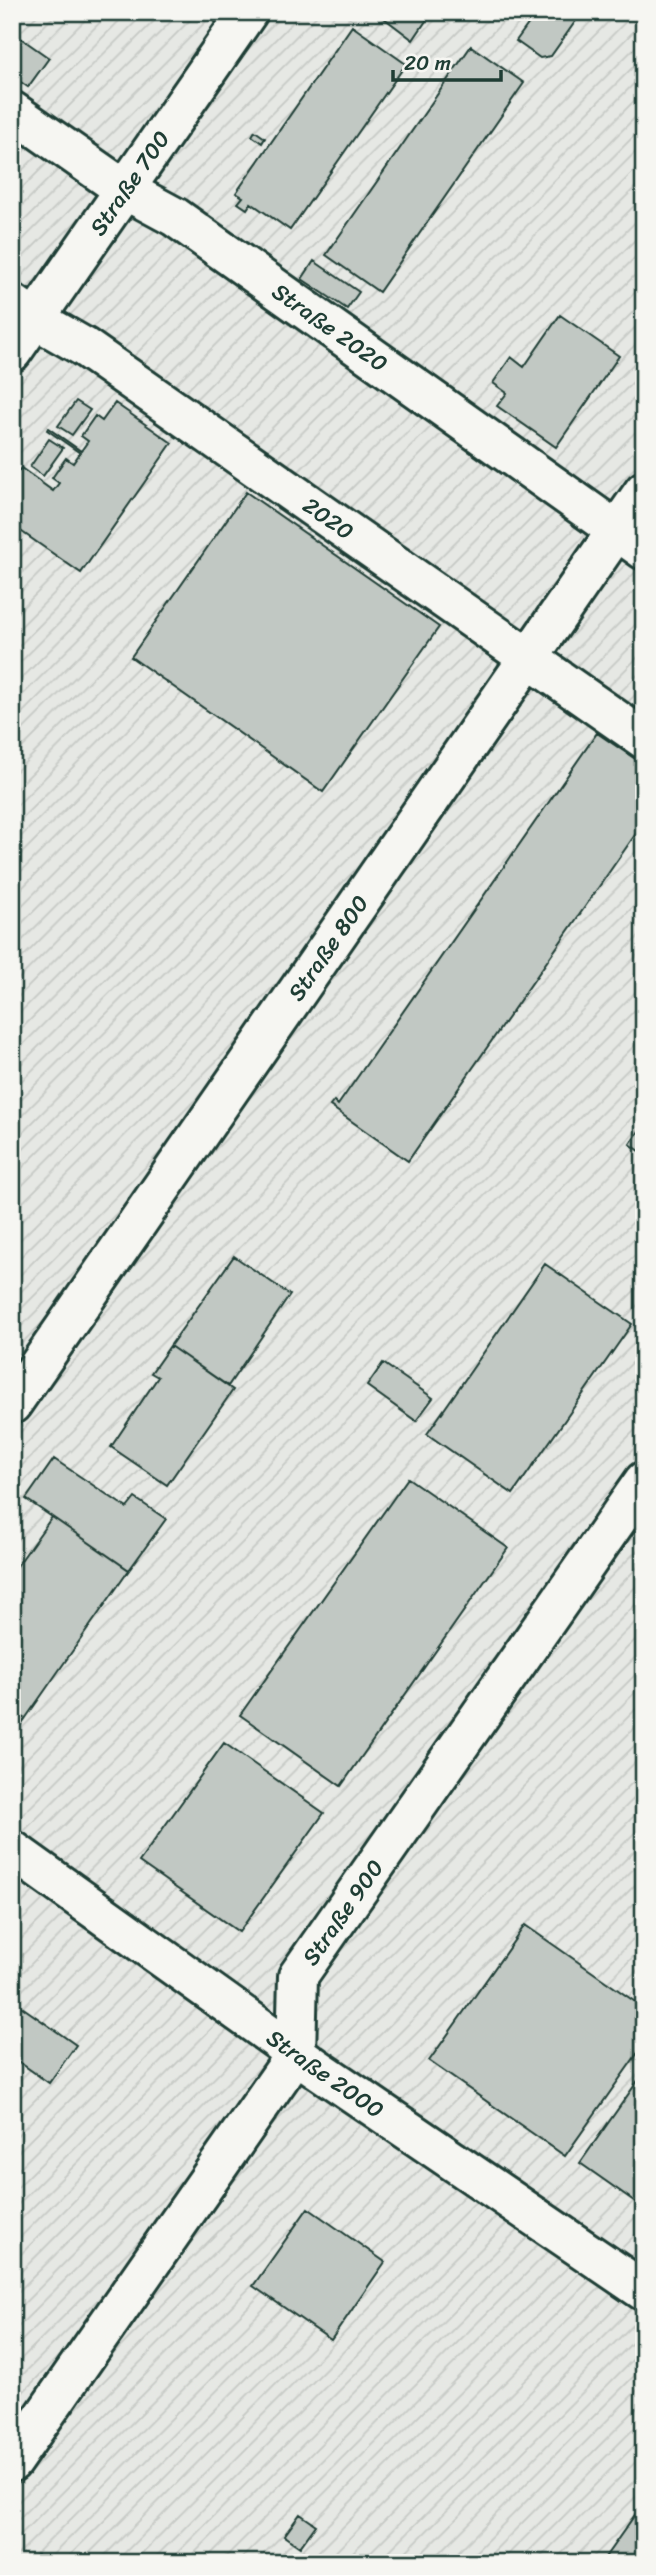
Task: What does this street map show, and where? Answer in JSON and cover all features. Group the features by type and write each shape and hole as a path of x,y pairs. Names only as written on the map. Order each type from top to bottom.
{"lane":[{"name":"Straße 700","path":"12,352 24,311 125,190 248,12"},
{"name":"Straße 2020","path":"12,111 125,190 175,217 630,540"},
{"name":"2020","path":"24,311 84,347 644,739"},
{"name":"Straße 800","path":"12,1404 527,658 630,540 644,491"},
{"name":"Straße 900","path":"296,2054 298,1976 644,1481"},
{"name":"Straße 2000","path":"12,1850 296,2054 644,2291"},
{"path":"12,2462 296,2054"}],"shaded area":[{"path":"12,12 644,12 644,2563 12,2563"}],"building":[{"path":"376,12 432,12 413,40"},
{"path":"537,12 582,12 551,56 540,58 516,41"},
{"path":"352,26 406,64 290,230 251,203 247,209 238,203 243,197 236,193"},
{"path":"12,32 49,58 28,87 12,76"},
{"path":"471,46 524,83 379,292 326,255"},
{"path":"255,131 265,138 262,143 252,136"},
{"path":"314,261 359,292 347,309 302,279"},
{"path":"560,315 619,356 556,447 497,406 507,393 493,383 511,357 524,367"},
{"path":"76,401 90,410 72,435 58,426"},
{"path":"115,403 172,443 81,573 12,525 12,480 21,468 53,491 59,483 52,478 66,458 73,463 80,453 47,430 48,428 81,451 88,441 81,436 95,416 102,421"},
{"path":"49,439 63,448 43,476 30,467"},
{"path":"246,492 439,627 323,792 131,657"},
{"path":"597,733 644,765 644,822 408,1161 330,1106 334,1101 338,1105"},
{"path":"644,1124 644,1154 630,1144"},
{"path":"234,1256 290,1295 228,1386 170,1346"},
{"path":"545,1264 632,1324 513,1494 427,1434"},
{"path":"170,1346 233,1390 167,1485 111,1447 158,1377 151,1373"},
{"path":"383,1363 433,1398 416,1421 367,1386"},
{"path":"54,1459 127,1508 135,1498 166,1519 129,1570 26,1499"},
{"path":"408,1478 508,1548 341,1786 240,1715"},
{"path":"52,1517 129,1570 25,1719 12,1711 12,1573"},
{"path":"12,1711 25,1719 12,1737"},
{"path":"224,1743 324,1813 239,1932 139,1862"},
{"path":"525,1925 644,2008 644,2044 565,2156 429,2061"},
{"path":"12,2000 76,2045 49,2083 12,2057"},
{"path":"644,2072 644,2208 580,2163"},
{"path":"308,2208 385,2262 331,2340 253,2286"},
{"path":"644,2502 644,2563 601,2563"},
{"path":"300,2514 316,2525 300,2547 284,2536"},
{"path":"37,2555 48,2563 32,2563"}]}
